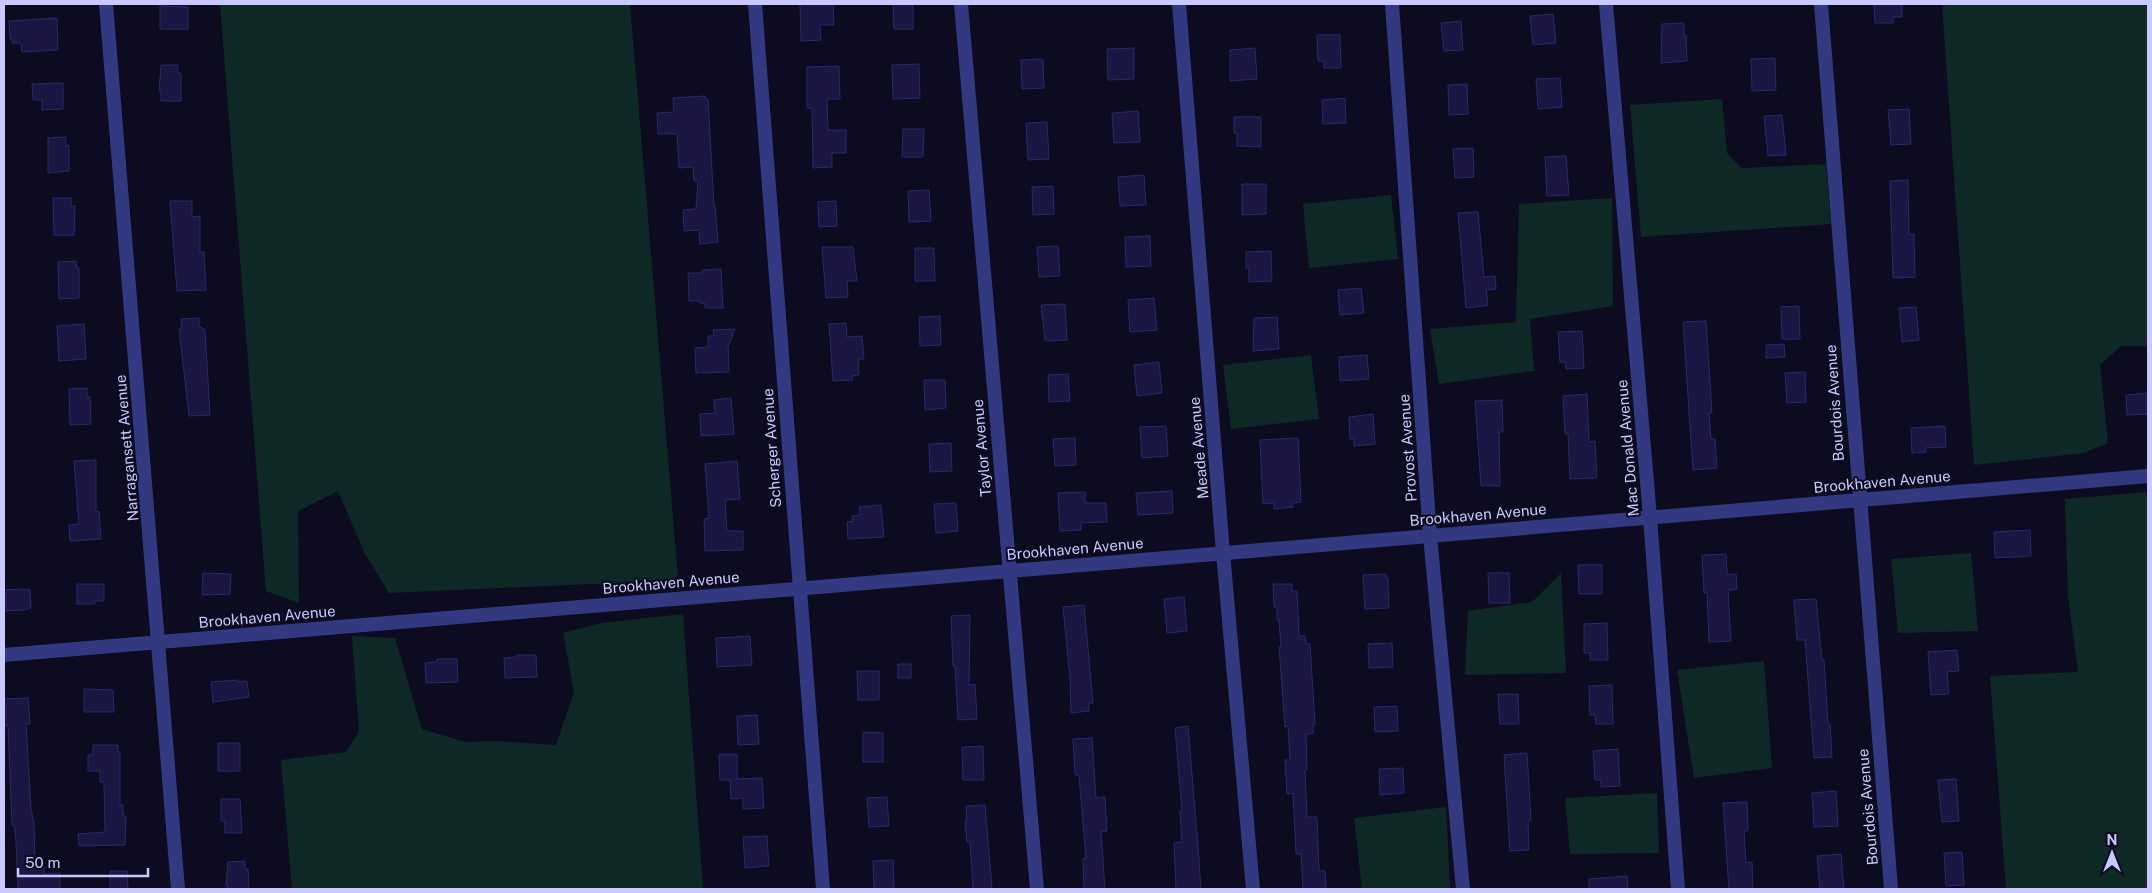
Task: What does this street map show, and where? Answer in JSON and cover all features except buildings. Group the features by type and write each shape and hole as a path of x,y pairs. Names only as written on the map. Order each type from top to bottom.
{"street":[{"name":"Narragansett Avenue","path":"106,4 178,889"},
{"name":"Scherger Avenue","path":"754,4 823,889"},
{"name":"Taylor Avenue","path":"961,4 1037,889"},
{"name":"Meade Avenue","path":"1179,4 1223,553 1253,889"},
{"name":"Provost Avenue","path":"1392,4 1430,536 1463,889"},
{"name":"Mac Donald Avenue","path":"1606,4 1650,517 1678,889"},
{"name":"Bourdois Avenue","path":"1821,4 1891,889"},
{"name":"Brookhaven Avenue","path":"4,655 2148,476"}],"green space":[{"path":"220,4 630,4 678,577 659,581 389,593 364,552 338,491 298,511 299,603 266,591"},
{"path":"1942,4 2148,4 2148,346 2121,346 2100,365 2108,443 2084,453 1974,465"},
{"path":"1722,99 1727,153 1742,168 1826,164 1831,224 1641,237 1630,105"},
{"path":"1391,195 1398,259 1309,268 1303,204"},
{"path":"1612,198 1613,306 1530,319 1534,371 1439,384 1430,329 1516,322 1519,204"},
{"path":"1311,355 1319,419 1231,429 1223,365"},
{"path":"2148,492 2148,889 2006,889 1990,676 2078,672 2068,596 2065,499"},
{"path":"1971,553 1978,631 1898,633 1891,559"},
{"path":"1561,573 1566,673 1465,675 1468,611 1532,602"},
{"path":"683,614 703,889 292,889 281,760 346,752 359,731 352,636 395,638 422,729 465,742 496,741 556,745 574,692 563,633 601,623"},
{"path":"1764,661 1772,768 1694,778 1677,670"},
{"path":"1657,793 1659,853 1570,854 1565,798"},
{"path":"1446,807 1450,888 1362,889 1354,818"}]}
